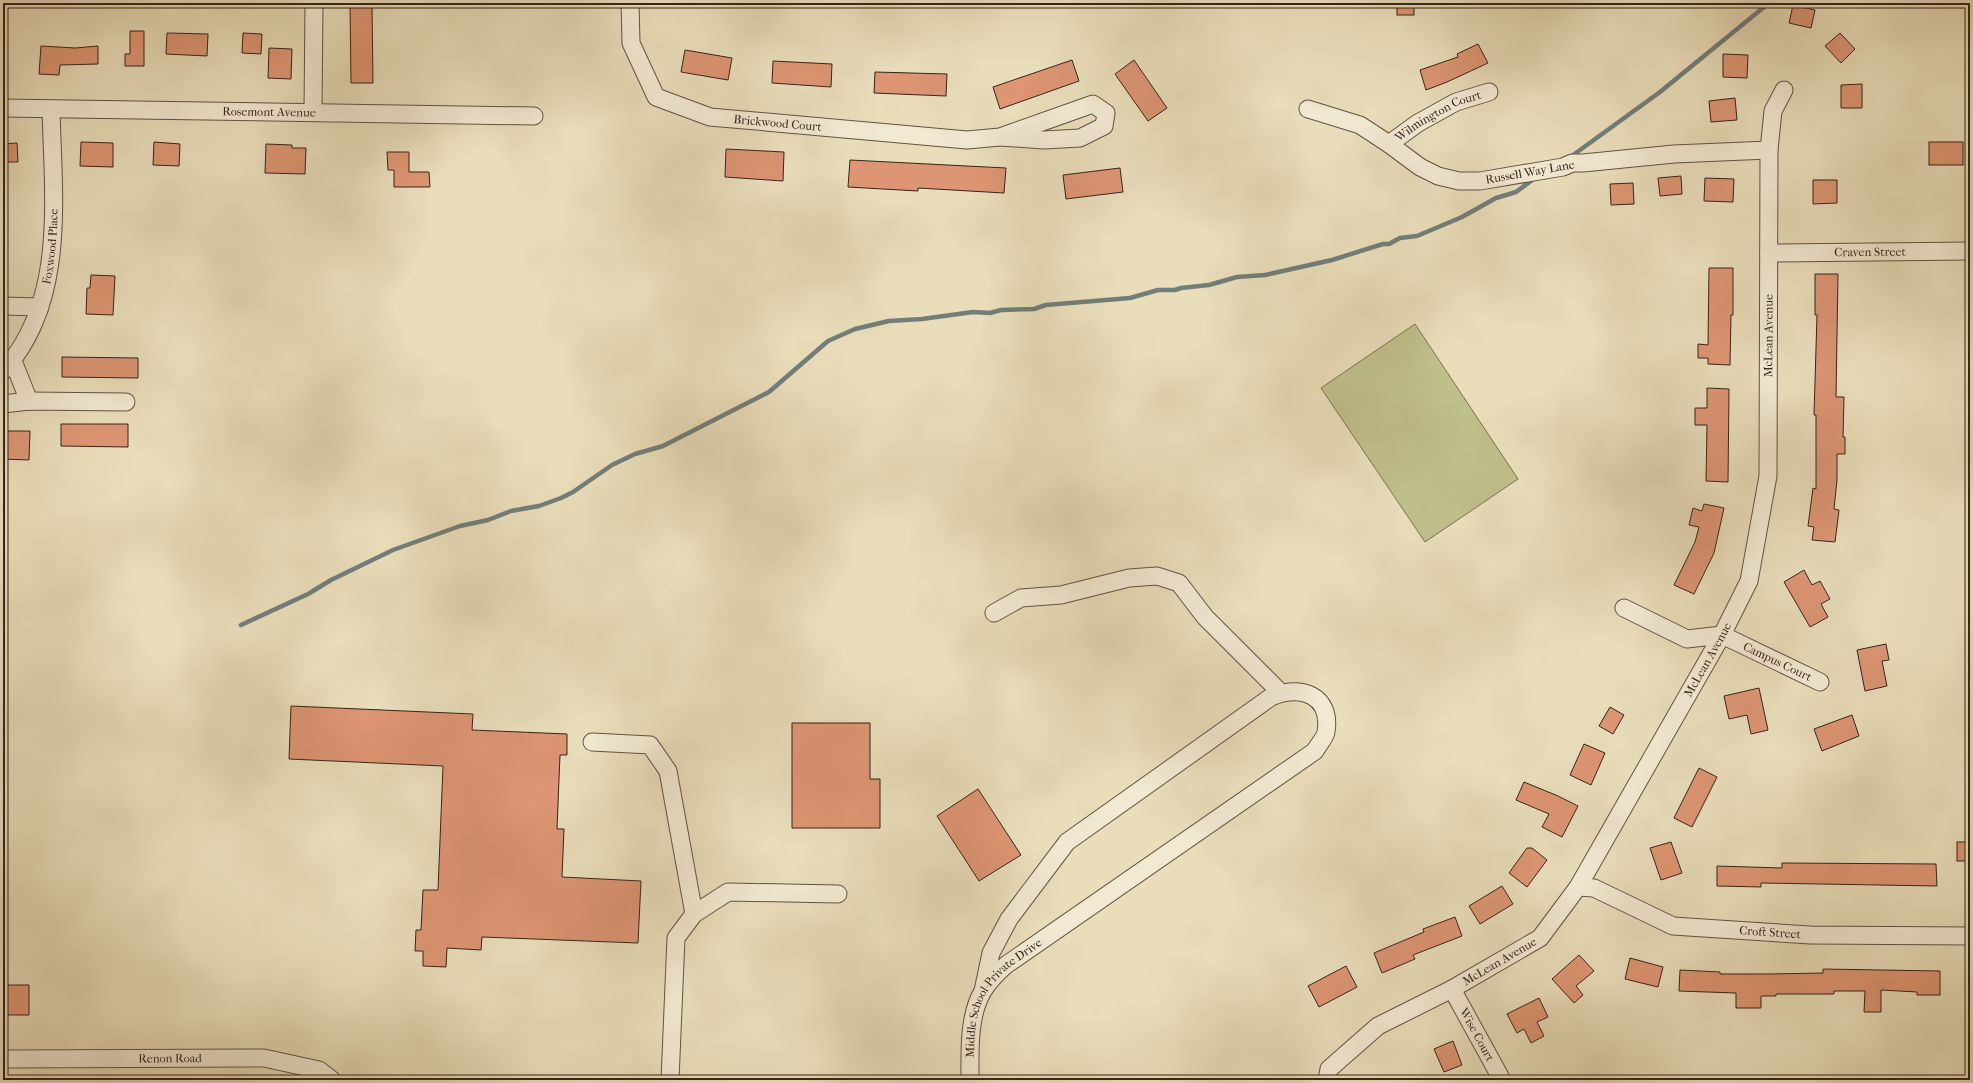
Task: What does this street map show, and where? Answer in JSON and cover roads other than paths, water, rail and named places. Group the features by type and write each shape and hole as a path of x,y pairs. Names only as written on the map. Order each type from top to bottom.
{"street":[{"path":"313,112 314,3"},
{"name":"Brickwood Court","path":"630,3 631,43 656,97 710,116 967,140 1000,136 1044,140 1080,138 1104,126 1106,113 1092,104 1000,136"},
{"name":"McLean Avenue","path":"1327,1080 1329,1069 1378,1026 1452,989 1540,938 1578,887 1722,635 1749,581 1768,476 1769,150 1773,112 1784,90"},
{"name":"Wilmington Court","path":"1389,144 1418,123 1456,102 1488,92"},
{"name":"Rosemont Avenue","path":"3,108 534,116"},
{"name":"Foxwood Place","path":"8,366 25,343 40,307 47,277 52,242 53,193 51,109"},
{"name":"Russell Way Lane","path":"1308,109 1360,125 1420,167 1438,176 1459,181 1480,181 1563,167 1572,163 1674,154 1769,150"},
{"name":"Craven Street","path":"1769,253 1970,251"},
{"path":"3,306 40,307"},
{"path":"8,366 29,401"},
{"path":"3,404 29,401 126,402"},
{"path":"983,991 991,953 1010,919 1067,842 1271,697 1280,693 1205,617 1180,583 1157,576 1129,578 1061,595 1021,598 994,613"},
{"path":"1624,608 1687,639 1722,635"},
{"name":"Campus Court","path":"1722,635 1820,682"},
{"name":"Middle School-Private Drive","path":"970,1080 974,1018 977,1004 983,991 991,980 1006,965 1315,751 1326,734 1327,713 1320,702 1309,693 1280,693"},
{"path":"592,742 650,745 668,771 694,914"},
{"name":"Croft Street","path":"1578,887 1594,888 1673,926 1810,935 1970,936"},
{"path":"670,1080 676,938 694,914 728,892 838,894"},
{"name":"Wise Court","path":"1452,989 1502,1080"},
{"name":"Renon Road","path":"3,1059 264,1058 319,1070 332,1080"}],"waterway":[{"path":"1569,158 1660,92 1769,3"},
{"path":"241,625 308,594 331,580 393,550 460,526 488,520 511,511 539,506 561,498 573,492 612,465 635,454 663,446 769,392 828,341 855,329 889,321 922,319 973,312 990,313 1001,310 1034,309 1046,305 1130,298 1158,290 1175,290 1209,285 1237,277 1265,275 1332,260 1383,244 1389,244 1400,238 1417,236 1462,217 1496,198 1516,192 1535,178"}]}
